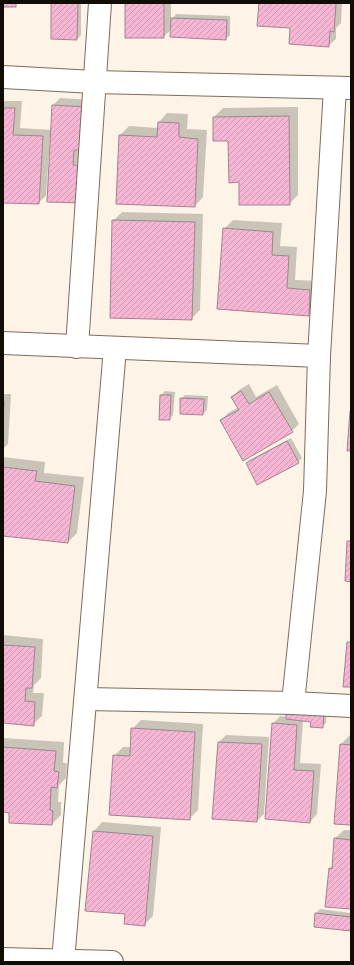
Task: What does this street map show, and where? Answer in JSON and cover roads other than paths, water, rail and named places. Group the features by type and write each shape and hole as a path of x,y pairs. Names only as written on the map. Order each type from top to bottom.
{"street":[{"path":"77,347 100,3"},
{"path":"3,77 94,82 343,88 319,356 315,491 293,703"},
{"path":"3,343 319,356"},
{"path":"63,961 115,348"},
{"path":"86,699 293,703 351,706"},
{"path":"3,959 112,962"}]}
